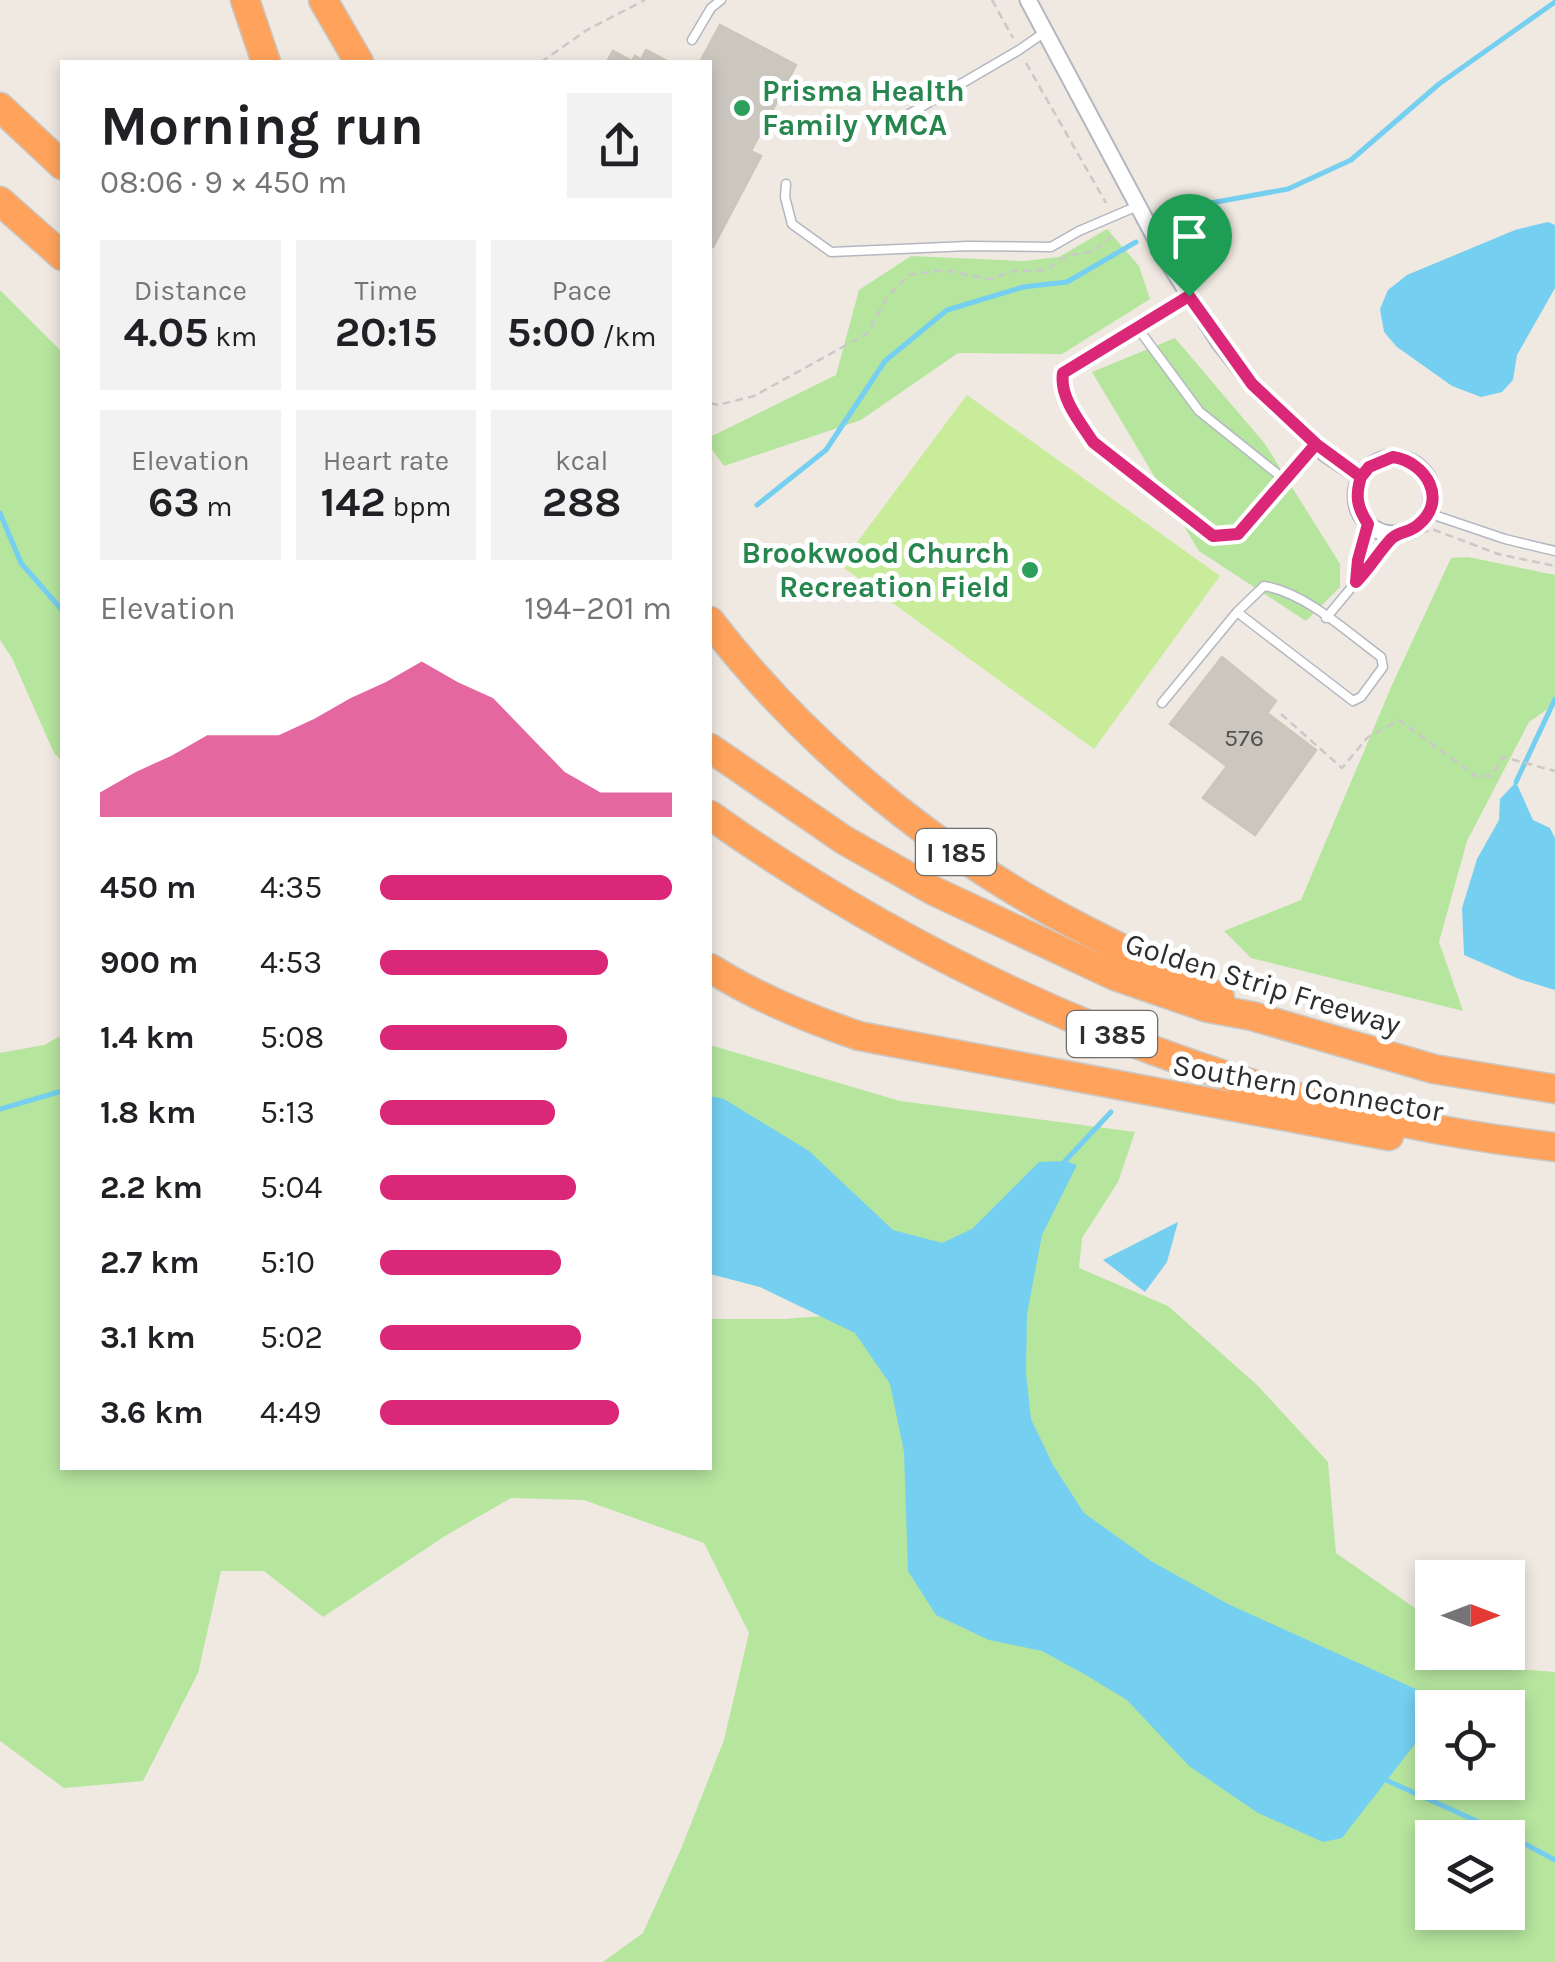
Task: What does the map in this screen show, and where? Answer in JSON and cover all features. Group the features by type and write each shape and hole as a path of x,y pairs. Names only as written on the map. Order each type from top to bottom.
{"highway":[{"path":"244,0 265,60"},
{"path":"323,0 358,60"},
{"path":"0,108 60,162"},
{"path":"0,201 60,254"},
{"name":"Southern Connector","path":"712,623 784,706 862,780 948,847 1044,908 1252,1016"},
{"name":"Golden Strip Freeway","path":"712,749 844,840 934,890 1115,976 1208,1008 1252,1016 1434,1069 1555,1089"},
{"name":"I 385","path":"712,816 856,910 930,950 1118,1037 1208,1069 1340,1107 1406,1123 1555,1147"},
{"name":"Southern Connector","path":"712,969 799,1016 859,1036 1302,1122 1530,1159 1555,1158"}],"street":[{"path":"1028,0 1189,296 1252,384 1316,444 1361,477"},
{"path":"1393,457 1418,466 1432,488 1428,514 1402,536 1381,532 1368,524 1358,510 1356,494 1361,477 1369,467 1393,457"}],"lane":[{"path":"692,40 711,8 722,0"},
{"path":"875,134 1045,32"},
{"path":"786,184 792,224 831,252 1051,247 1140,205"},
{"path":"1189,296 1063,373 1060,386 1093,442 1213,536 1238,534 1316,444"},
{"path":"1137,326 1199,411 1285,480"},
{"path":"1428,514 1555,551"},
{"path":"1356,582 1368,524"},
{"path":"1326,618 1402,536"},
{"path":"1162,703 1238,612 1264,586 1279,589 1326,618 1381,657 1383,668 1353,702 1238,612"}],"path":[{"path":"544,60 587,30 645,0"},
{"path":"1402,536 1432,529 1498,554 1555,566"},
{"path":"1281,714 1342,768 1367,738 1399,720 1476,776 1491,776 1503,756 1552,770"}],"green space":[{"path":"1107,229 1139,266 1150,299 1062,354 958,353 861,420 724,466 712,450 712,436 836,375 859,290 911,256 1024,261 1059,257"},
{"path":"0,290 60,350 60,759 0,640"},
{"path":"1175,338 1265,444 1340,564 1340,587 1306,621 1199,551 1092,372"},
{"name":"Brookwood Church Recreation Field","path":"967,395 1220,576 1094,749 840,565"},
{"path":"1468,557 1555,575 1555,704 1529,722 1467,841 1439,942 1463,1011 1251,958 1224,931 1301,900 1392,685 1451,558"},
{"path":"60,1036 60,1470 712,1470 712,1319 836,1315 712,1157 712,1046 900,1101 1135,1132 1118,1182 1082,1238 1079,1268 1168,1306 1257,1385 1328,1462 1336,1553 1415,1608 1415,1670 1555,1672 1555,1962 603,1962 643,1933 681,1849 724,1740 749,1633 704,1543 584,1500 511,1498 445,1536 323,1617 264,1571 221,1571 198,1673 143,1781 64,1788 0,1741 0,1053 44,1045"}],"water":[{"path":"1548,222 1555,225 1555,288 1517,355 1513,380 1502,392 1481,397 1452,386 1397,347 1384,332 1380,309 1388,290 1407,275 1515,230"},
{"path":"1516,782 1533,820 1550,828 1555,838 1555,990 1464,955 1462,908 1477,859 1499,820 1500,799"},
{"path":"712,1096 724,1099 809,1151 893,1230 942,1243 972,1229 1039,1162 1065,1161 1077,1165 1042,1235 1027,1314 1026,1373 1031,1419 1053,1465 1084,1513 1151,1561 1228,1604 1418,1690 1415,1744 1342,1838 1323,1842 1258,1813 1189,1766 1127,1700 1084,1674 1042,1651 989,1640 936,1615 908,1571 904,1452 890,1384 855,1333 760,1287 712,1275"},
{"path":"1178,1222 1167,1262 1145,1292 1103,1260"}],"building":[{"name":"Prisma Health Family YMCA","path":"720,25 796,65 751,151 761,156 713,247 712,60 701,60"},
{"path":"646,50 665,60 641,60"},
{"path":"613,51 630,60 608,60"},
{"path":"1222,657 1276,701 1267,713 1316,750 1255,835 1203,798 1227,766 1170,724"}],"waterway":[{"path":"1194,206 1288,189 1351,160 1439,84 1555,2"},
{"path":"757,505 826,450 885,361 947,310 1023,287 1067,282 1136,242"},
{"path":"0,513 21,563 60,608"},
{"path":"1516,782 1555,699"},
{"path":"0,1109 60,1092"},
{"path":"1065,1161 1111,1112"},
{"path":"1388,1781 1555,1860"}],"place":[{"name":"Prisma Health Family YMCA","path":"742,108"},
{"name":"Brookwood Church Recreation Field","path":"1030,570"}],"route":[{"path":"1189,296 1063,373 1060,386 1081,423 1093,442 1213,536 1238,534 1316,444 1361,477 1356,494 1358,510 1368,524 1356,582 1396,534 1409,532 1428,514 1432,488 1427,475 1406,459 1393,457 1380,460 1361,477 1326,454 1316,444 1252,384 1189,296"}]}
